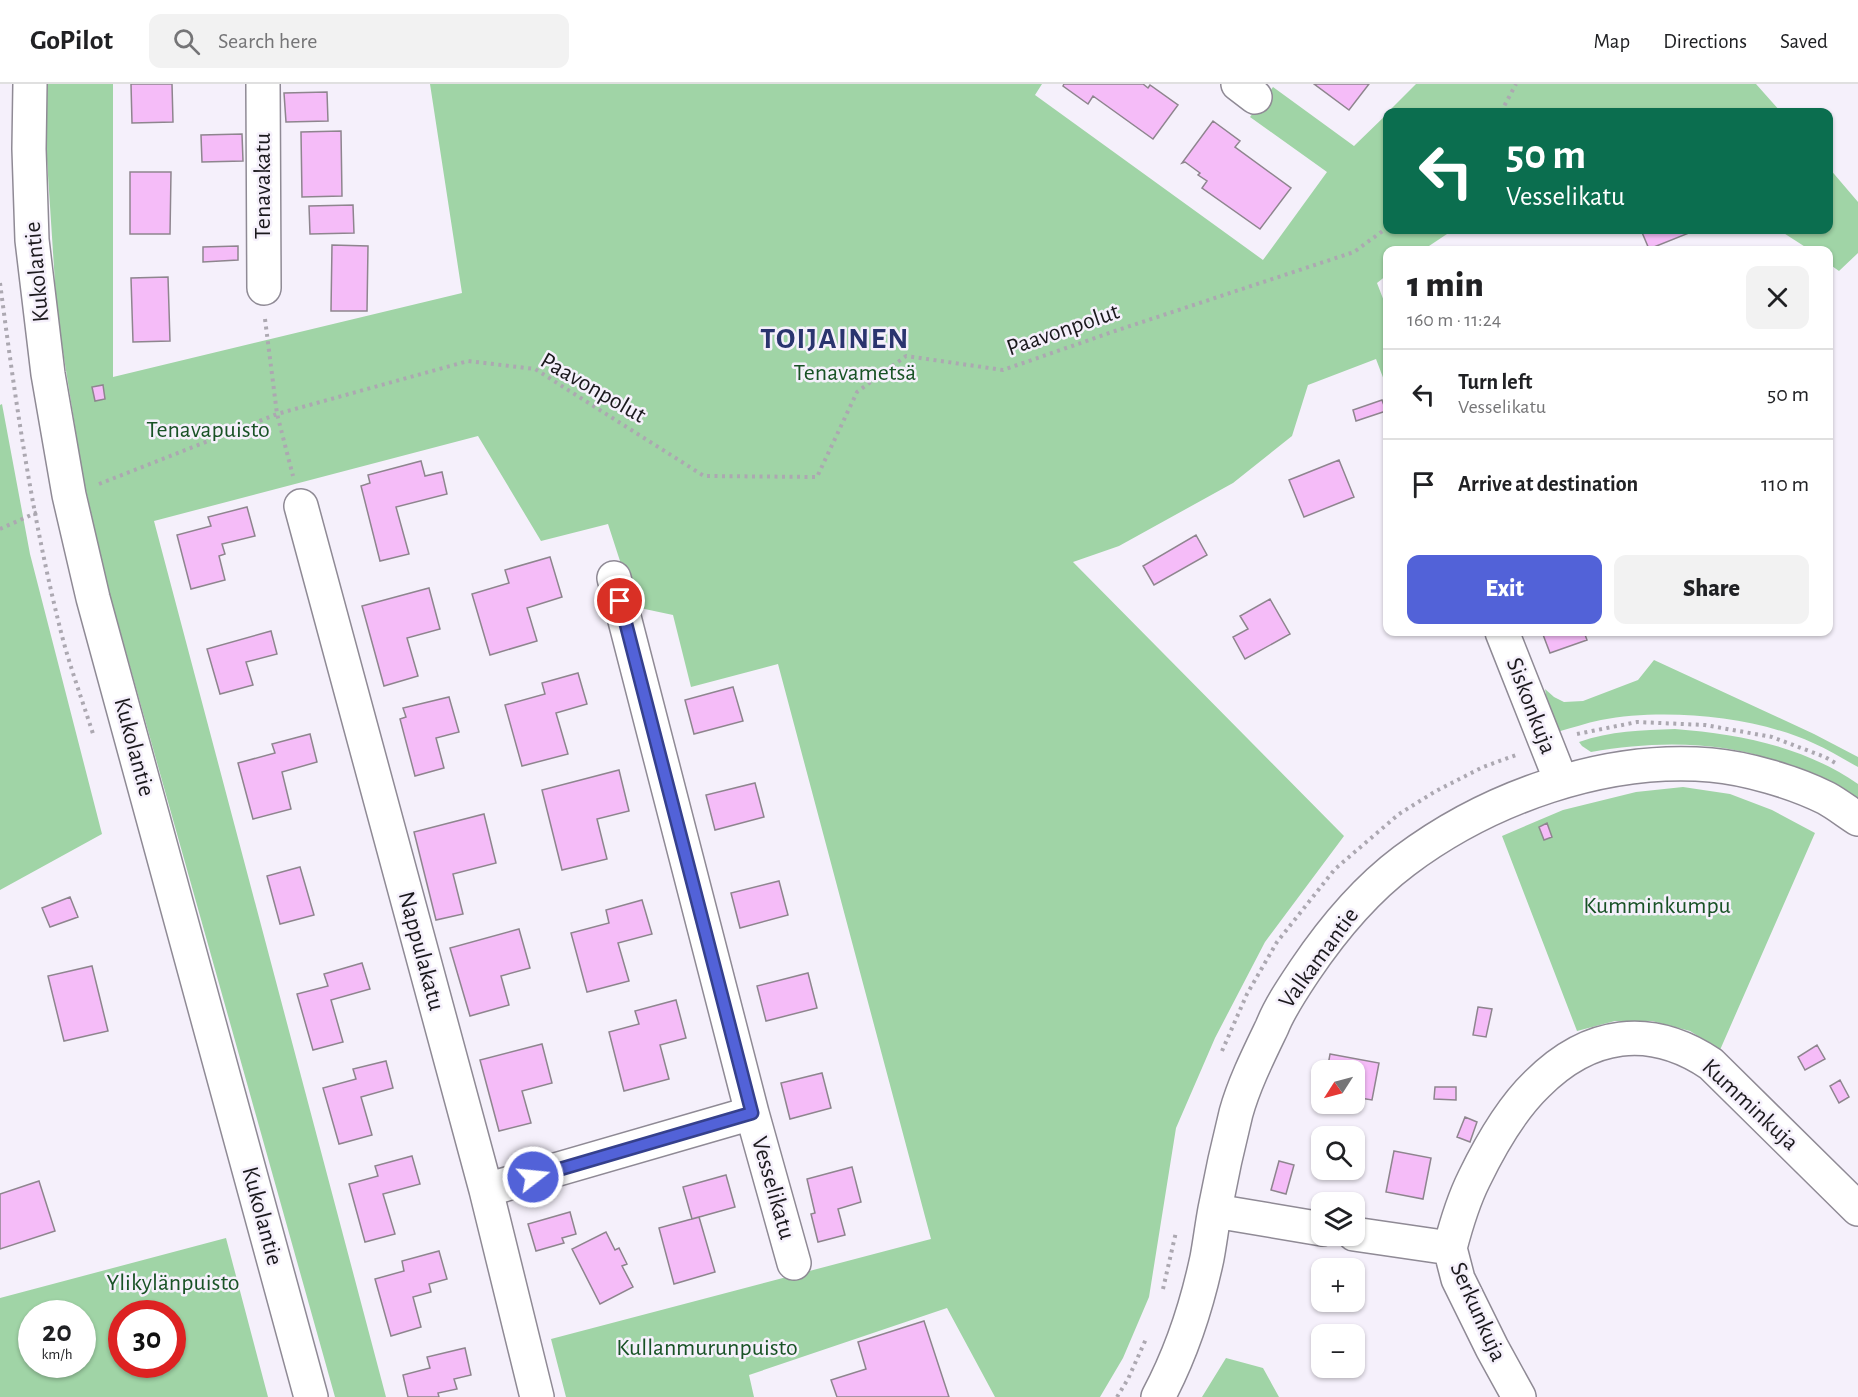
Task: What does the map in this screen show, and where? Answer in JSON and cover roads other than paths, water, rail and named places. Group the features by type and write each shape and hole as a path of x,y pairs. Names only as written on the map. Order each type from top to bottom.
{"street":[{"name":"Kukolantie","path":"30,84 29,149 32,240 48,374 69,495 93,598 311,1397"},
{"name":"Tenavakatu","path":"263,84 264,288"},
{"name":"Nappulakatu","path":"301,506 486,1190 537,1397"},
{"name":"Vesselikatu","path":"614,578 752,1113 794,1263"},
{"name":"Siskonkuja","path":"1504,636 1561,781"},
{"name":"Valkamantie","path":"1158,1397 1194,1307 1207,1257 1237,1110 1273,1023 1322,944 1357,903 1402,862 1452,829 1501,805 1561,781 1618,769 1680,764 1711,765 1746,771 1825,798 1858,819"},
{"name":"Kumminkuja","path":"1450,1248 1473,1180 1513,1113 1536,1084 1563,1061 1596,1045 1625,1038 1655,1039 1690,1050 1711,1064 1858,1209"},
{"name":"Vesselikatu","path":"486,1190 752,1113"},
{"path":"1215,1211 1311,1227"},
{"name":"Serkunkuja","path":"1365,1236 1450,1248 1458,1279 1519,1397"}],"district":[{"name":"TOIJAINEN","path":"835,339"}],"park label":[{"name":"Tenavametsä","path":"855,373"},
{"name":"Tenavapuisto","path":"208,430"},
{"name":"Kumminkumpu","path":"1657,906"},
{"name":"Ylikylänpuisto","path":"173,1283"},
{"name":"Kullanmurunpuisto","path":"707,1348"}]}
